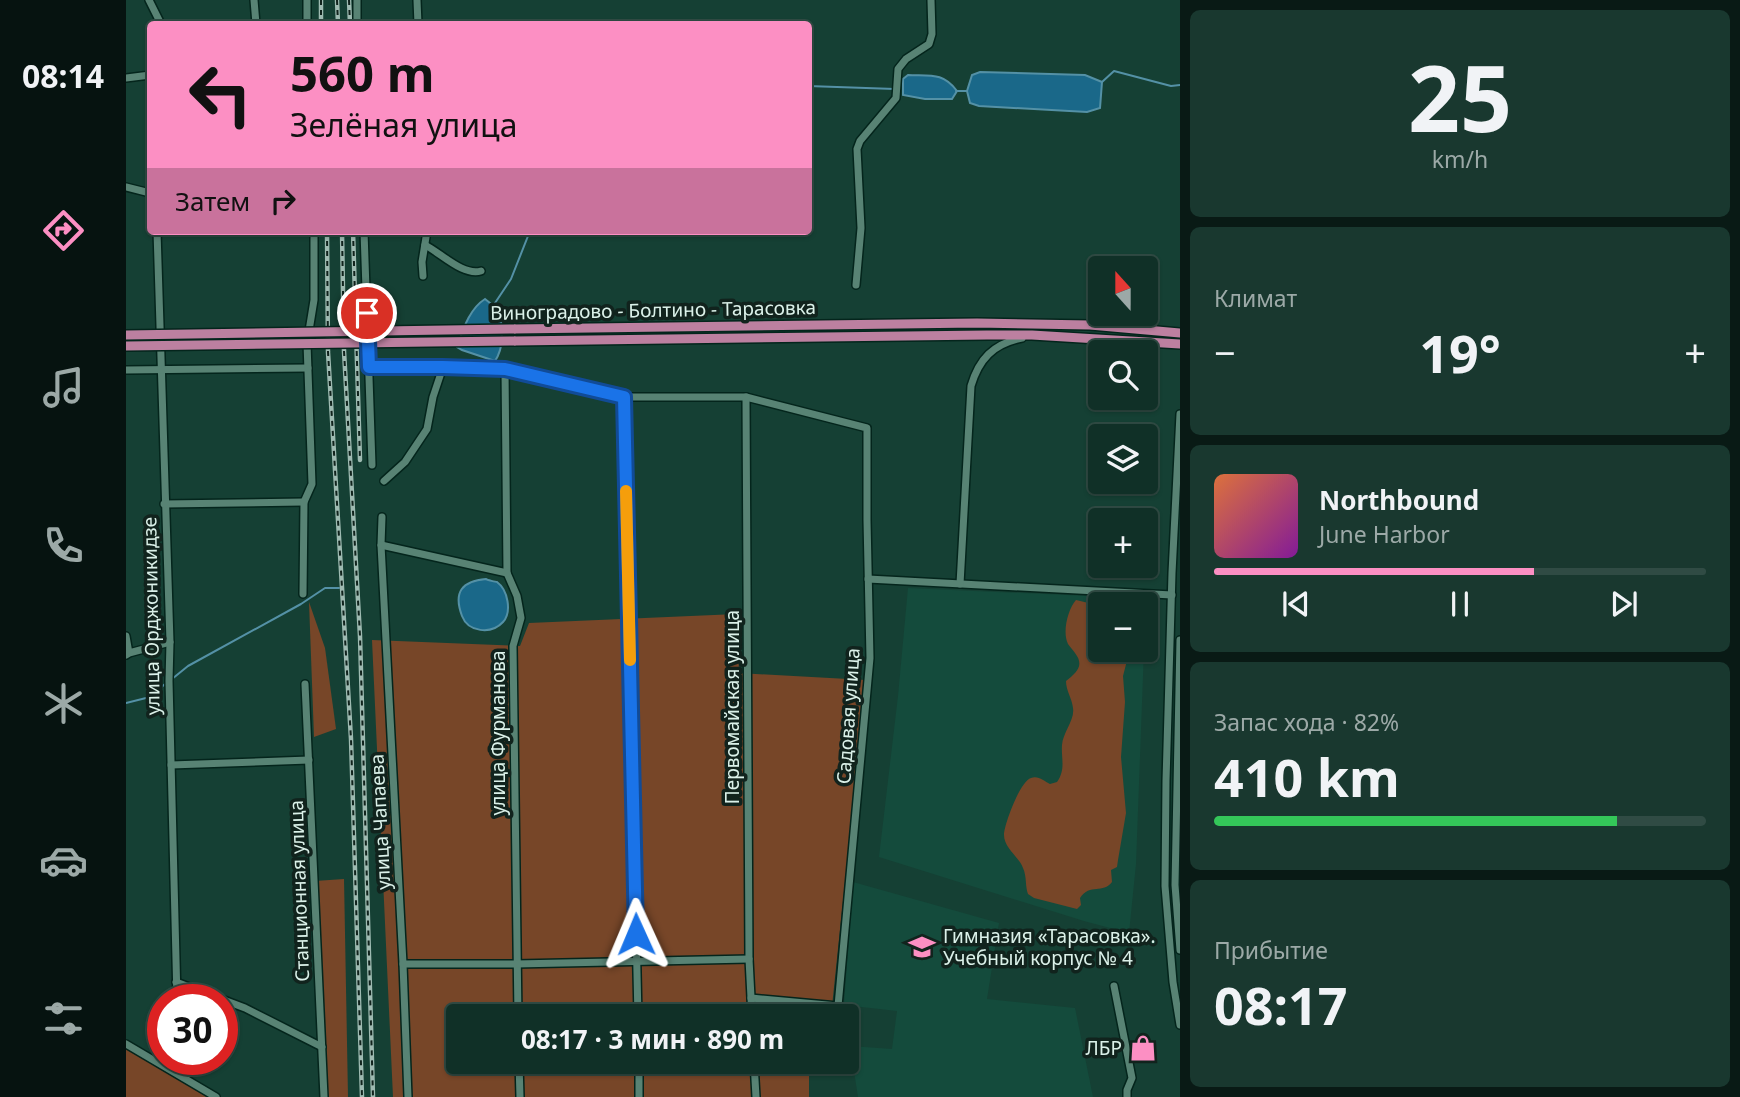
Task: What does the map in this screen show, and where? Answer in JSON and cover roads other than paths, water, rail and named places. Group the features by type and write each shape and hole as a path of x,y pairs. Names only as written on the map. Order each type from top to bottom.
{"main road":[{"name":"Виноградово - Болтино - Тарасовка","path":"126,335 977,323 1090,325 1180,333"},
{"name":"Виноградово - Болтино - Тарасовка","path":"126,346 1032,335 1180,344"}],"street":[{"path":"149,0 160,21"},
{"path":"254,0 256,21"},
{"path":"307,0 307,21"},
{"path":"357,0 358,21"},
{"path":"416,0 418,21"},
{"path":"856,285 861,228 860,141 896,98 898,69 906,59 929,44 932,34 931,0"},
{"path":"126,78 147,75"},
{"path":"126,187 147,192"},
{"name":"улица Орджоникидзе","path":"157,235 170,642 176,982"},
{"path":"303,594 304,502 312,484 307,343 314,300 314,235"},
{"path":"364,235 372,466"},
{"path":"423,276 422,262 426,235"},
{"path":"425,245 458,268 474,273 481,271"},
{"path":"960,584 971,386 987,355 999,345 1032,335"},
{"path":"369,367 505,369 624,397 746,397"},
{"path":"384,481 405,462 427,429 433,397 443,367"},
{"path":"126,370 308,368"},
{"name":"улица Фурманова","path":"505,369 507,573 517,596 521,618 513,646 517,1004"},
{"path":"624,397 638,1004"},
{"name":"Садовая улица","path":"746,397 867,428 870,658 838,1006 751,998"},
{"name":"Первомайская улица","path":"746,397 751,1004"},
{"path":"1180,414 1172,573 1165,887 1173,982 1180,1025"},
{"path":"164,504 304,502"},
{"name":"улица Чапаева","path":"382,517 381,545 408,1097"},
{"path":"381,545 507,573"},
{"path":"868,579 1172,594"},
{"path":"126,636 128,654 170,642"},
{"path":"1180,640 1175,886 1180,950"},
{"name":"Станционная улица","path":"305,684 324,1097"},
{"path":"171,765 309,760"},
{"path":"403,964 749,959"},
{"path":"176,982 245,1008 322,1047"},
{"path":"1114,986 1132,1078 1127,1097"},
{"path":"126,1044 147,1056"},
{"path":"519,1074 520,1097"},
{"path":"639,1074 639,1097"},
{"path":"755,1074 756,1097"},
{"path":"180,1075 216,1097"}],"water":[{"path":"980,72 1085,75 1102,82 1100,108 1087,112 979,106 970,103 967,91 972,75"},
{"path":"908,75 941,78 957,91 952,99 925,99 903,95 903,79"},
{"path":"485,299 500,311 502,343 495,361 457,347 471,314"},
{"path":"486,579 497,582 504,590 508,601 507,613 498,626 480,630 469,626 462,616 459,594 465,585"}],"waterway":[{"path":"1102,82 1114,71 1171,86 1180,85"},
{"path":"812,86 895,89"},
{"path":"956,91 967,91"},
{"path":"493,306 511,279 528,235"},
{"path":"172,679 188,666 325,588 339,588"},
{"path":"126,703 150,697 165,684"}],"railway":[{"path":"321,0 321,21"},
{"path":"337,0 338,21"},
{"path":"349,0 350,21"},
{"path":"327,235 328,352 351,739 362,1097"},
{"path":"342,235 344,351 360,636 373,1097"},
{"path":"353,235 360,460"}],"place":[{"name":"Гимназия «Тарасовка». Учебный корпус № 4","path":"922,947"},
{"name":"ЛБР","path":"1143,1048"}]}
